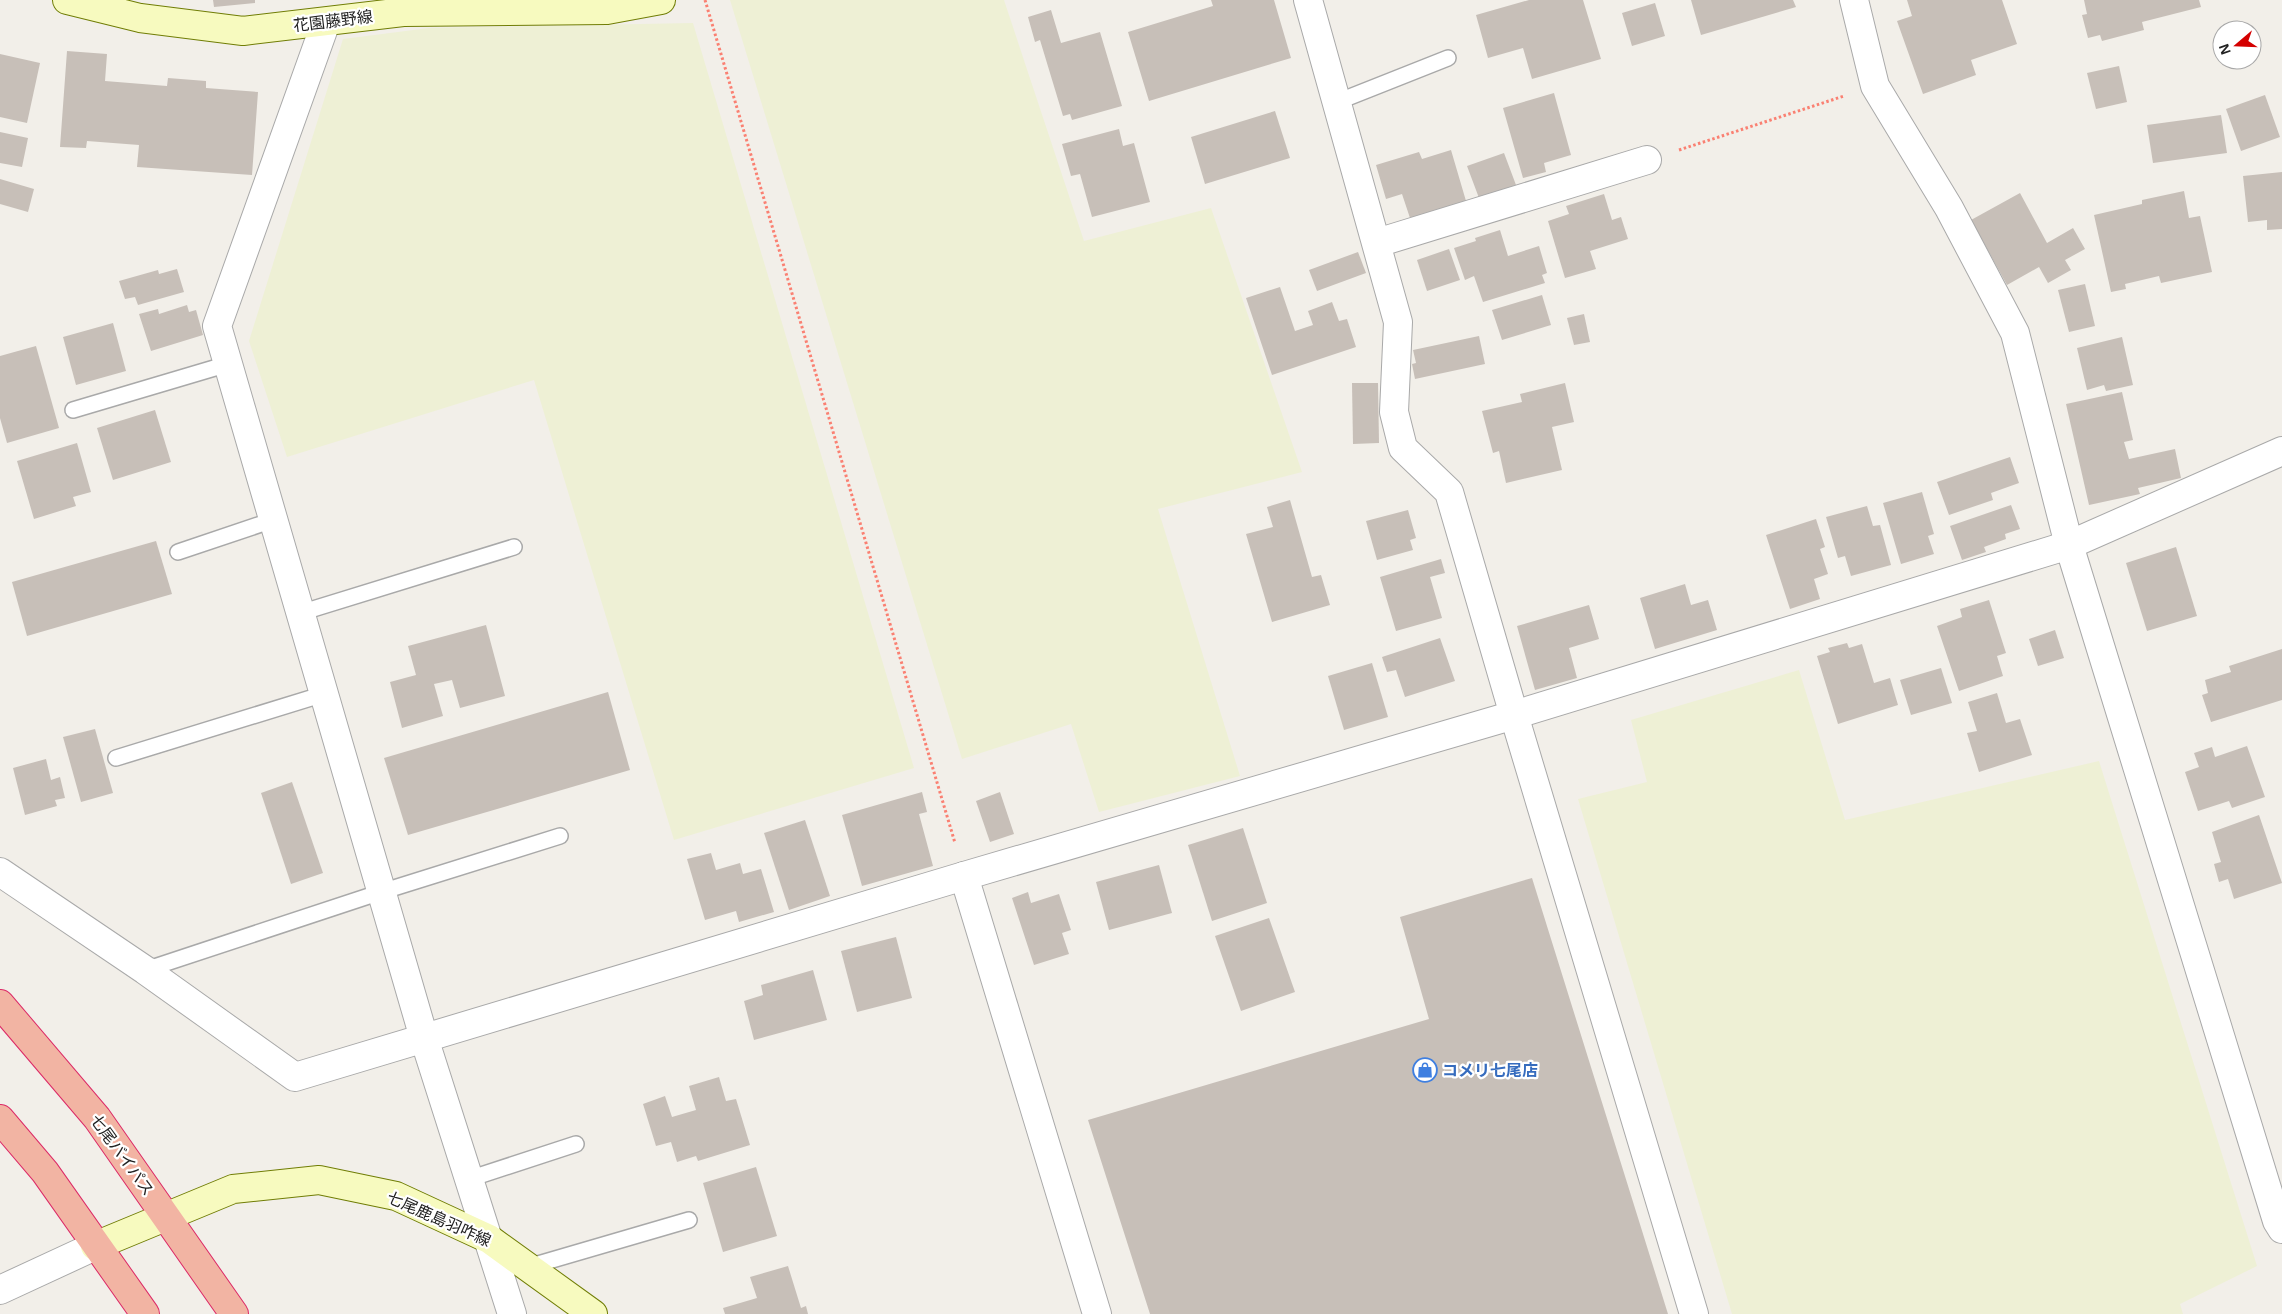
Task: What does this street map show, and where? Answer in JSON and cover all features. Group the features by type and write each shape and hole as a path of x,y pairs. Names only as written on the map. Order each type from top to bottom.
{"highway":[{"name":"七尾バイパス","path":"0,1004 97,1118 234,1314"},
{"path":"0,1118 45,1172 95,1246 145,1314"}],"main road":[{"name":"花園藤野線","path":"67,0 142,9 243,31 403,12 610,5 662,0"},
{"name":"七尾鹿島羽咋線","path":"95,1246 234,1189 319,1180 396,1196 489,1239 593,1314"}],"street":[{"path":"1308,0 1398,322 1394,412 1403,448 1449,492 1694,1314"},
{"path":"1854,0 1875,86 1949,208 2016,333 2069,546 2274,1211 2282,1229"},
{"path":"326,22 217,326 424,1038 512,1314"},
{"path":"1377,243 1647,160"},
{"path":"0,872 145,970 294,1076 964,876 1514,715 2069,546 2282,451"},
{"path":"964,876 1097,1314"},
{"path":"0,1290 95,1246"}],"lane":[{"path":"1337,102 1448,58"},
{"path":"73,410 228,364"},
{"path":"178,552 273,520"},
{"path":"300,613 514,546"},
{"path":"116,758 324,694"},
{"path":"145,970 381,892 560,836"},
{"path":"469,1178 576,1144"},
{"path":"528,1267 688,1220"}],"path":[{"path":"705,0 964,876"},
{"path":"1647,160 1875,86"}],"green space":[{"path":"730,0 1004,0 1084,241 1211,208 1302,472 1158,509 1240,776 1099,812 1071,724 962,759"},
{"path":"693,23 914,768 674,840 534,380 287,457 249,341 343,39 429,28"},
{"path":"1799,670 1845,820 2099,761 2257,1266 2180,1304 2183,1314 1732,1314 1578,799 1647,782 1631,720"}],"building":[{"path":"213,0 255,0 255,3 214,7"},
{"path":"1211,0 1274,0 1291,58 1149,101 1128,32 1213,6"},
{"path":"1529,0 1583,0 1601,59 1532,79 1523,48 1488,58 1476,15"},
{"path":"1691,0 1793,0 1796,7 1701,35"},
{"path":"1907,0 2002,0 2017,44 1971,60 1976,75 1923,94 1897,21 1912,16"},
{"path":"2084,0 2199,0 2201,7 2142,22 2144,30 2102,41 2100,35 2088,38 2082,15 2087,14"},
{"path":"1655,3 1665,36 1632,46 1622,13"},
{"path":"1051,10 1061,43 1100,32 1122,106 1072,120 1070,114 1063,116 1040,40 1035,42 1028,17"},
{"path":"67,51 107,54 105,81 167,86 168,78 206,81 206,88 258,92 252,175 137,167 139,145 87,141 86,148 60,147"},
{"path":"0,54 40,63 27,123 0,117"},
{"path":"2119,66 2127,102 2096,109 2087,73"},
{"path":"1554,93 1571,155 1544,163 1546,172 1523,178 1503,108"},
{"path":"2265,95 2280,137 2241,151 2226,109"},
{"path":"1275,111 1290,158 1205,184 1191,137"},
{"path":"2221,115 2227,153 2153,163 2147,125"},
{"path":"1119,129 1123,146 1134,143 1150,202 1092,217 1080,174 1071,176 1062,144"},
{"path":"0,132 28,138 22,167 0,163"},
{"path":"1451,150 1466,201 1410,218 1402,194 1386,199 1376,165 1419,152 1422,159"},
{"path":"1504,153 1516,185 1479,198 1467,166"},
{"path":"2282,172 2282,229 2267,230 2267,220 2248,222 2243,176"},
{"path":"0,179 34,189 28,212 0,204"},
{"path":"2184,191 2189,218 2200,216 2212,272 2161,283 2159,276 2125,284 2126,289 2111,292 2094,215 2142,204 2142,200"},
{"path":"2020,193 2047,243 2073,228 2085,249 2065,260 2071,270 2048,283 2039,267 2007,285 1971,220"},
{"path":"1604,194 1612,220 1621,217 1628,239 1590,251 1596,269 1565,278 1548,221 1569,214 1566,206"},
{"path":"1500,230 1508,256 1539,246 1547,273 1542,275 1545,283 1483,302 1474,276 1465,280 1454,248 1476,241 1475,238"},
{"path":"1449,249 1460,280 1427,291 1417,260"},
{"path":"1358,252 1366,273 1317,291 1309,270"},
{"path":"177,269 184,292 138,305 135,297 125,299 119,281 158,270 159,274"},
{"path":"2085,284 2095,326 2069,332 2058,290"},
{"path":"1280,287 1295,331 1313,325 1308,311 1332,302 1339,321 1347,319 1356,347 1272,375 1246,298"},
{"path":"1542,295 1551,325 1502,340 1492,310"},
{"path":"187,305 189,312 196,310 203,335 151,351 139,314 158,309 159,314"},
{"path":"1584,314 1590,342 1574,345 1567,318"},
{"path":"113,323 126,371 76,385 63,337"},
{"path":"1479,336 1485,364 1415,379 1412,364 1416,363 1413,350"},
{"path":"2122,337 2133,385 2106,391 2104,385 2087,390 2077,348"},
{"path":"36,346 59,428 7,443 0,418 0,356"},
{"path":"1352,383 1378,383 1379,443 1353,444"},
{"path":"1565,383 1574,422 1552,427 1562,470 1506,483 1499,451 1493,453 1482,411 1522,402 1520,394"},
{"path":"2122,392 2133,440 2124,442 2129,459 2175,449 2181,478 2138,488 2140,494 2089,505 2066,404"},
{"path":"155,410 171,462 113,480 97,428"},
{"path":"77,443 91,492 73,497 76,506 34,519 17,461"},
{"path":"2010,457 2019,483 1991,493 1993,500 1949,515 1937,482"},
{"path":"1922,492 1934,534 1928,536 1934,554 1901,564 1883,503"},
{"path":"1290,500 1312,577 1321,575 1330,605 1272,622 1246,534 1273,527 1267,507"},
{"path":"2011,505 2020,529 2005,534 2006,539 1984,547 1986,552 1962,560 1950,526"},
{"path":"1867,506 1873,526 1880,525 1891,565 1851,576 1845,556 1838,558 1826,517"},
{"path":"1408,510 1416,538 1410,540 1413,550 1377,560 1366,521"},
{"path":"1816,519 1825,547 1820,549 1828,574 1814,579 1820,599 1790,609 1766,535"},
{"path":"156,541 172,594 27,636 12,582"},
{"path":"2176,547 2197,616 2147,631 2126,563"},
{"path":"1441,559 1445,573 1430,577 1442,618 1396,631 1380,577"},
{"path":"1685,584 1691,605 1708,600 1717,630 1655,649 1640,598"},
{"path":"1989,600 2006,653 1997,656 2003,676 1959,691 1937,626 1962,617 1960,609"},
{"path":"1589,605 1599,639 1569,648 1577,678 1535,690 1517,626"},
{"path":"486,625 505,696 460,708 452,680 434,684 443,716 402,728 390,682 416,675 408,646"},
{"path":"2055,630 2064,658 2038,666 2029,639"},
{"path":"1440,638 1455,681 1405,697 1396,670 1387,672 1382,657"},
{"path":"1847,643 1849,648 1862,644 1874,683 1890,678 1898,705 1838,724 1817,656 1830,652 1828,648"},
{"path":"2282,649 2282,700 2211,722 2202,695 2208,693 2205,680 2231,672 2229,666"},
{"path":"1372,663 1388,717 1344,730 1328,676"},
{"path":"1941,668 1952,703 1911,715 1900,680"},
{"path":"608,692 630,770 408,835 384,758"},
{"path":"1997,693 2006,723 2020,719 2032,755 1979,772 1967,733 1977,731 1968,702"},
{"path":"95,729 113,793 81,802 63,737"},
{"path":"2247,746 2265,797 2232,808 2229,801 2198,811 2185,772 2199,767 2194,753 2212,747 2215,757"},
{"path":"46,759 51,780 60,777 65,798 55,800 57,806 25,815 13,768"},
{"path":"292,782 323,873 291,884 261,793"},
{"path":"922,792 927,812 919,814 933,866 862,886 842,815"},
{"path":"1000,792 1014,834 990,842 976,801"},
{"path":"2259,815 2282,883 2234,899 2228,879 2219,882 2214,864 2221,862 2212,832"},
{"path":"805,820 830,896 789,910 764,833"},
{"path":"1243,828 1267,903 1212,921 1188,845"},
{"path":"711,853 716,870 740,863 743,874 761,869 774,912 739,922 736,911 705,920 687,859"},
{"path":"1159,865 1172,913 1109,930 1096,882"},
{"name":"コメリ七尾店","path":"1532,878 1668,1314 1150,1314 1088,1120 1429,1019 1400,917"},
{"path":"1028,892 1031,903 1059,894 1071,930 1062,933 1069,954 1034,965 1012,898"},
{"path":"1269,918 1295,992 1241,1011 1215,936"},
{"path":"896,937 912,998 857,1012 841,951"},
{"path":"813,970 827,1020 754,1040 744,1001 763,995 761,985"},
{"path":"719,1077 726,1101 736,1099 750,1145 698,1161 696,1156 677,1162 671,1142 656,1146 643,1104 665,1096 672,1117 696,1110 689,1086"},
{"path":"756,1167 777,1236 723,1252 703,1183"},
{"path":"788,1266 801,1308 806,1306 808,1314 725,1314 723,1308 757,1298 750,1277"}],"place":[{"name":"コメリ七尾店","path":"1425,1070"}]}
